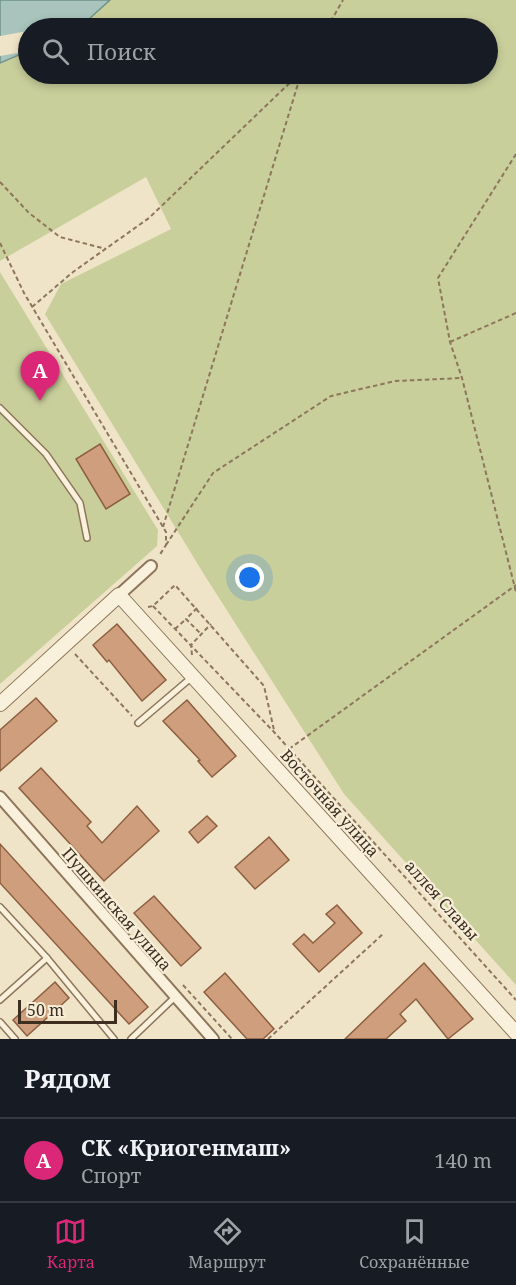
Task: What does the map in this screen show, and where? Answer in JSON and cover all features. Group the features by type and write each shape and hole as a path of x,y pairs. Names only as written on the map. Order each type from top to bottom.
{"street":[{"path":"0,704 151,566"},
{"name":"Восточная улица","path":"120,595 516,1033"},
{"name":"Пушкинская улица","path":"0,797 213,1039"}],"lane":[{"path":"0,408 46,454 80,503 87,538"},
{"path":"138,723 193,676"},
{"path":"0,907 47,958 114,1039"},
{"path":"0,1000 47,958"},
{"path":"131,1039 175,997"},
{"path":"0,1022 15,1039"}],"path":[{"path":"333,18 343,0"},
{"path":"32,306 149,218 290,84"},
{"path":"163,527 297,84"},
{"path":"516,154 438,278 450,342 462,378 516,592"},
{"path":"0,182 29,213 60,237 106,249"},
{"path":"0,243 32,306 163,527 166,545"},
{"path":"450,342 516,314"},
{"path":"151,566 213,473 331,396 395,381 462,378"},
{"name":"аллея Славы","path":"197,608 175,585 153,606 274,732 516,1000"},
{"path":"289,749 514,586"},
{"path":"175,629 197,608 264,686 274,732"},
{"path":"186,619 201,634"},
{"path":"193,676 191,645 211,624"},
{"path":"66,644 138,723"},
{"path":"268,1039 383,934"}],"green space":[{"path":"110,0 516,0 516,985 344,794 205,576 45,314 61,284 171,229 146,177 0,261 0,63 18,55 18,84 498,84 498,18 90,18"},
{"path":"0,272 158,530 157,546 0,684"}],"water":[{"path":"0,0 110,0 90,18 18,18 18,55 0,63"}],"pier":[{"path":"18,33 18,53 0,56 0,36"}],"building":[{"path":"100,444 130,494 106,509 76,459"},
{"path":"117,624 166,680 142,701 109,660 107,662 93,645"},
{"path":"36,698 57,721 0,771 0,730"},
{"path":"187,700 236,756 212,777 198,761 200,760 163,721"},
{"path":"41,768 91,822 87,826 102,843 137,806 159,831 104,881 19,788"},
{"path":"207,816 217,826 198,843 189,832"},
{"path":"269,837 289,860 255,889 235,867"},
{"path":"0,844 148,1007 129,1024 0,883"},
{"path":"154,896 201,948 181,966 134,913"},
{"path":"337,905 362,933 319,972 293,944 304,934 313,943 335,923 326,914"},
{"path":"424,963 473,1019 448,1039 416,999 400,1014 406,1021 386,1039 345,1039"},
{"path":"225,973 274,1029 263,1039 247,1039 204,992"},
{"path":"55,982 69,998 27,1036 13,1020"}],"place":[{"name":"СК «Криогенмаш»","path":"40,401"}]}
